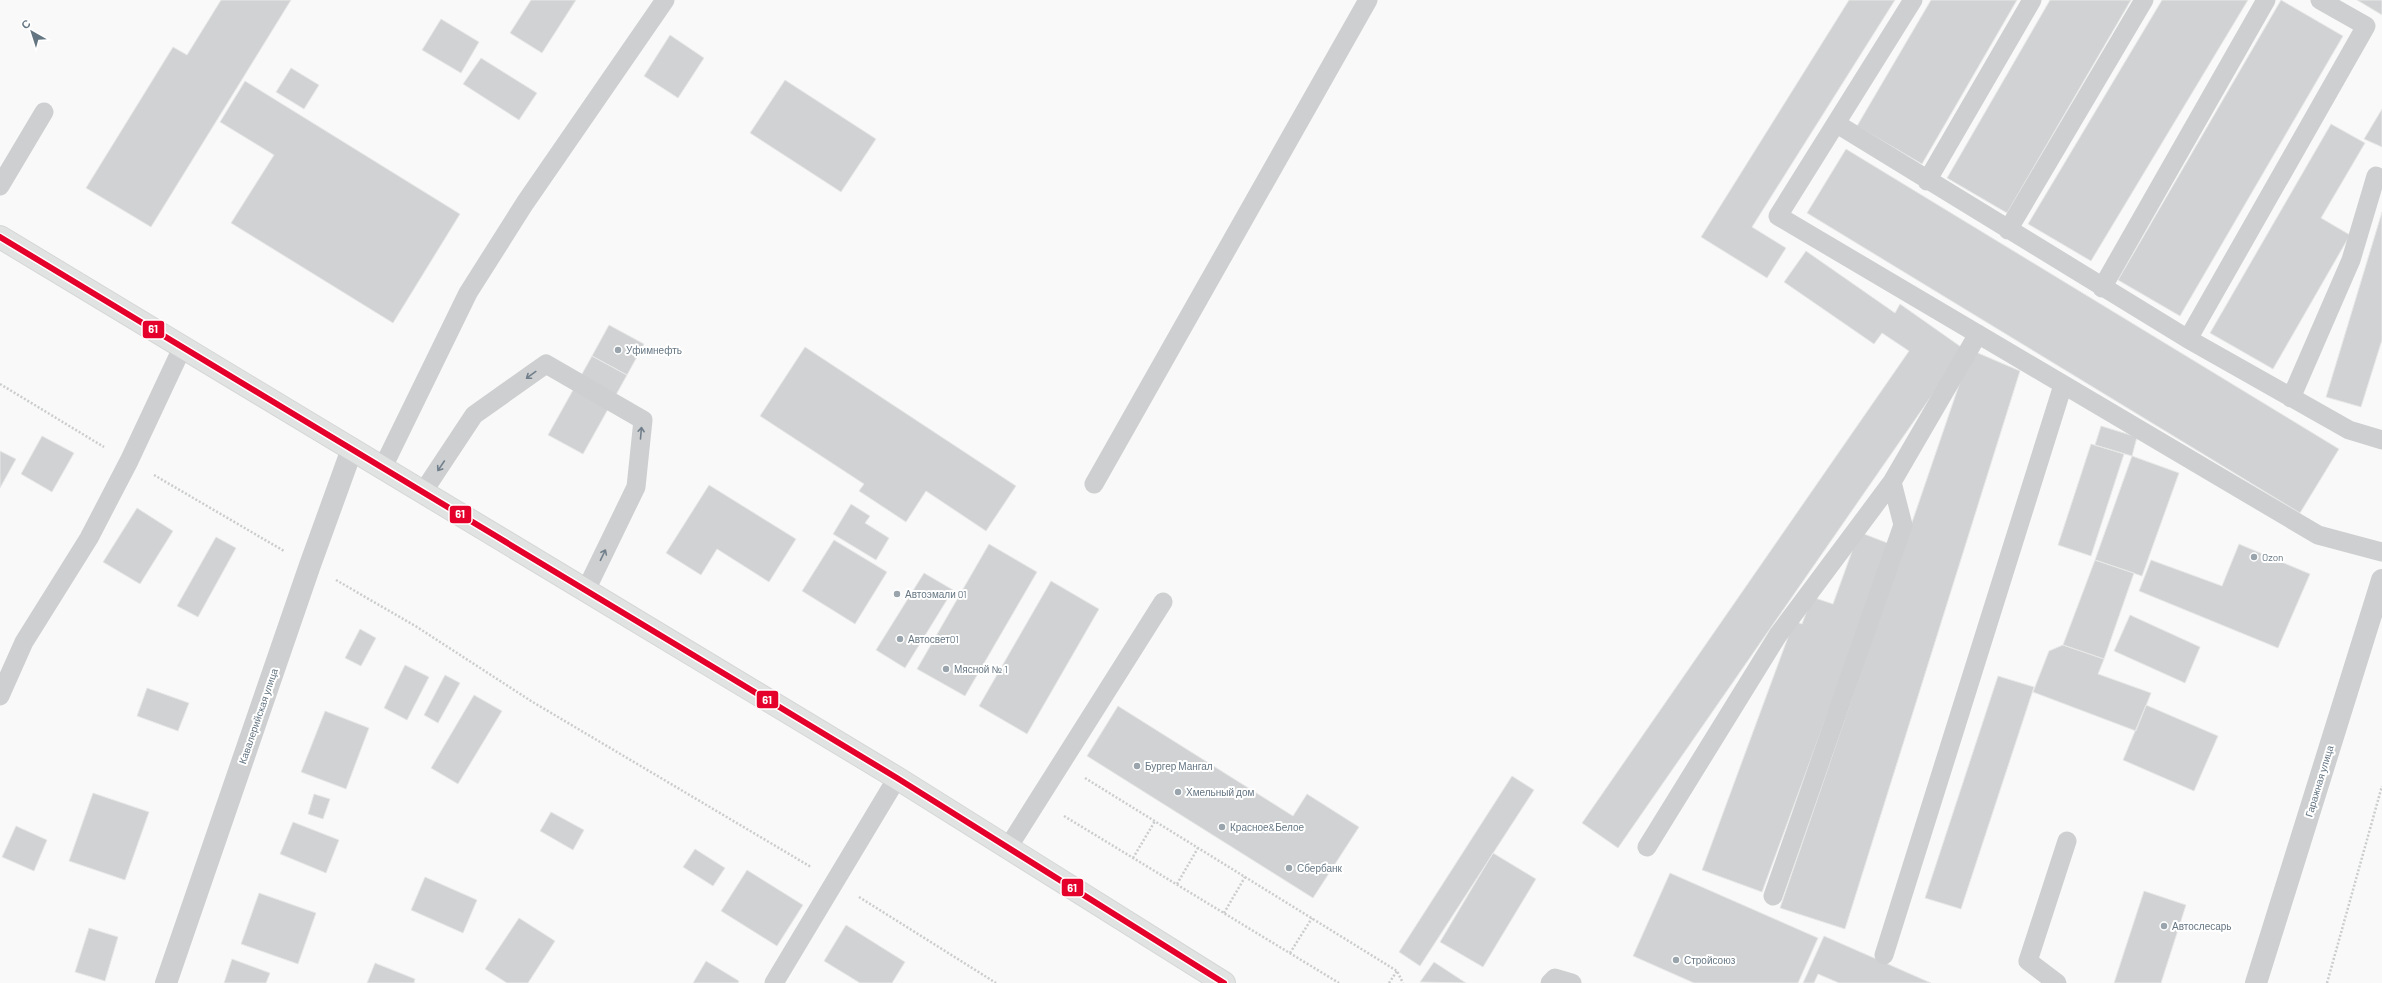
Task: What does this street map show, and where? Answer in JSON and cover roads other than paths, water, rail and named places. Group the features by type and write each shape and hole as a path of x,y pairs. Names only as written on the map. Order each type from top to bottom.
{"main road":[{"path":"0,237 1009,846 1212,980"}],"street":[{"name":"Кавалерийская улица","path":"166,983 352,449"},
{"name":"Гаражная улица","path":"2256,983 2382,580"}],"lane":[{"path":"383,467 468,293 526,203 665,0"},
{"path":"1094,484 1368,0"},
{"path":"1913,0 1778,216 2318,535 2382,552"},
{"path":"1927,181 2032,0"},
{"path":"2008,230 2144,0"},
{"path":"2102,288 2266,0"},
{"path":"2188,339 2366,26 2320,0"},
{"path":"0,186 44,112"},
{"path":"1836,124 2102,288 2188,339 2349,430 2382,440"},
{"path":"2291,398 2351,260 2376,176"},
{"path":"1647,847 1778,635 1892,482 1978,334"},
{"path":"0,696 24,642 89,538 129,461 182,346"},
{"path":"423,492 474,416 546,364 643,420 636,487 586,590"},
{"path":"1884,955 2063,385"},
{"path":"1773,896 1903,525 1892,482"},
{"path":"1009,846 1163,602"},
{"path":"774,983 897,778"},
{"path":"2057,983 2028,961 2067,841"},
{"path":"1550,983 1555,978 1572,983"}],"place":[{"name":"Уфимнефть","path":"618,350"},
{"name":"Ozon","path":"2254,557"},
{"name":"Автоэмали 01","path":"897,594"},
{"name":"Автосвет01","path":"900,639"},
{"name":"Мясной № 1","path":"946,669"},
{"name":"Бургер Мангал","path":"1137,766"},
{"name":"Хмельный дом","path":"1178,792"},
{"name":"Красное&Белое","path":"1222,827"},
{"name":"Сбербанк","path":"1289,868"},
{"name":"Автослесарь","path":"2164,926"},
{"name":"Стройсоюз","path":"1676,960"}]}
